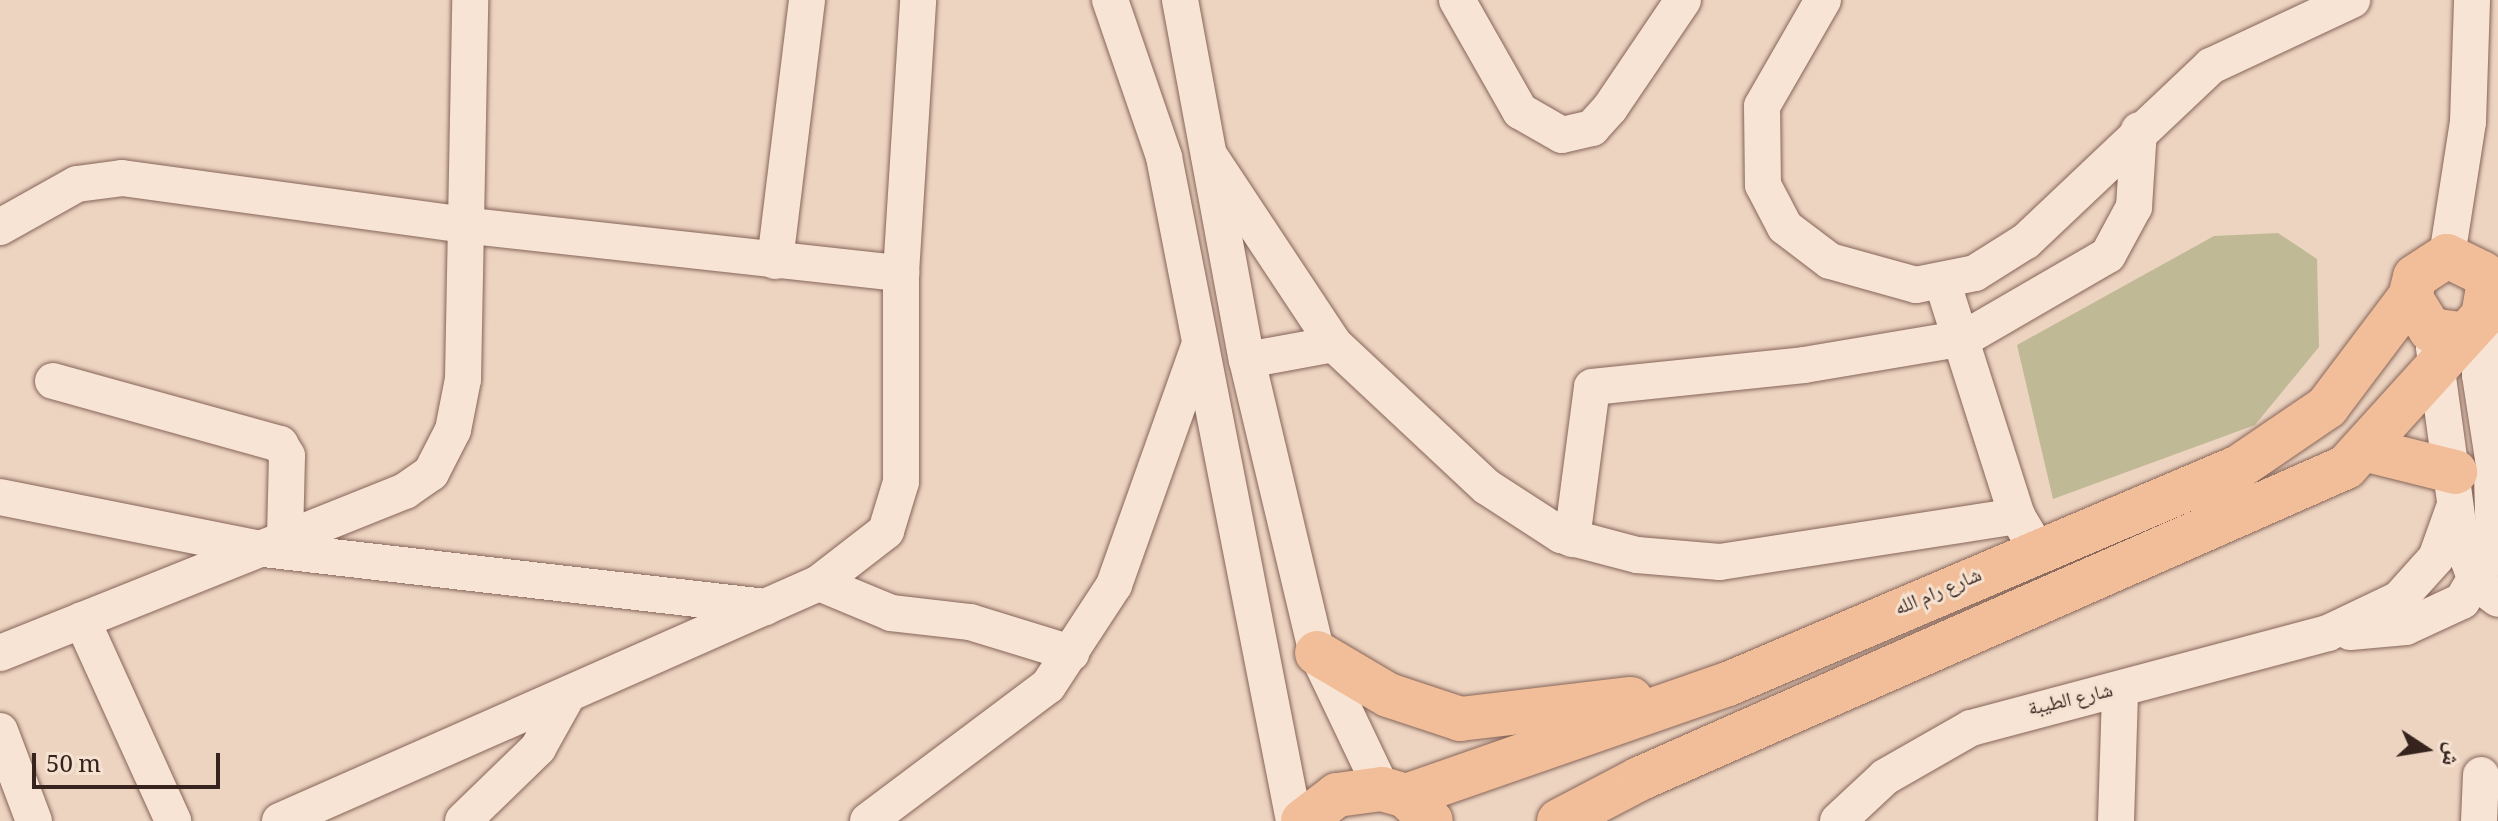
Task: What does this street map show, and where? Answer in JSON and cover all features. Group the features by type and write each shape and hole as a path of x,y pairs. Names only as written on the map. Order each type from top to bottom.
{"main road":[{"path":"2458,320 2422,270 2498,236"},
{"path":"1559,821 1639,779 2315,483 2367,450 2458,320 2482,273 2453,257"},
{"name":"شارع رام الله","path":"1303,821 1337,795 1406,802 1728,684 2028,534 2184,493 2281,444 2327,407 2458,320"},
{"path":"2367,450 2475,486"},
{"path":"1317,653 1374,689 1460,719 1499,720 1728,684"},
{"path":"1597,821 1639,779"}],"street":[{"path":"0,653 420,484 444,454 461,406 472,226 470,0"},
{"path":"775,261 807,0"},
{"path":"280,821 566,698 819,583 886,531 897,504 901,273 918,0"},
{"path":"1110,0 1164,157 1294,821"},
{"path":"1180,0 1247,360 1317,653 1406,802"},
{"path":"1457,0 1520,111 1544,129 1578,135 1610,108 1683,0"},
{"path":"1823,0 1762,106 1759,155 1774,211 1797,238 1852,272 1943,284 1975,273 2063,212 2139,130 2211,66 2352,0"},
{"path":"2453,257 2468,122 2472,0"},
{"path":"1572,539 1592,387 1804,365 1965,338 2108,255 2134,207 2139,130"},
{"path":"1209,155 1334,344 1487,487 1572,539 1637,555 1720,562 2028,534 1965,338 1943,284"},
{"path":"0,227 102,177 472,226 901,273"},
{"path":"2458,320 2488,591"},
{"path":"2458,320 2480,375 2475,486"},
{"path":"868,821 1048,686 1071,653 1119,573 1200,344"},
{"path":"1247,360 1334,344"},
{"path":"53,381 280,444 287,456 270,542"},
{"name":"شارع الطيبة","path":"2328,633 2406,627 2488,591 2494,547 2475,486"},
{"name":"شارع الطيبة","path":"1838,821 1885,777 1971,728 2120,691 2328,633 2399,599 2422,579 2475,486"},
{"path":"0,497 270,542 766,607"},
{"path":"819,583 891,613 970,622 1071,653"},
{"path":"82,620 173,821"},
{"path":"2116,821 2120,691"},
{"path":"463,821 538,748 566,698"},
{"path":"0,731 34,821"},
{"path":"2479,821 2481,775"}],"shaded area":[{"path":"2278,233 2317,259 2319,347 2255,425 2053,499 2017,345 2214,236"}]}
